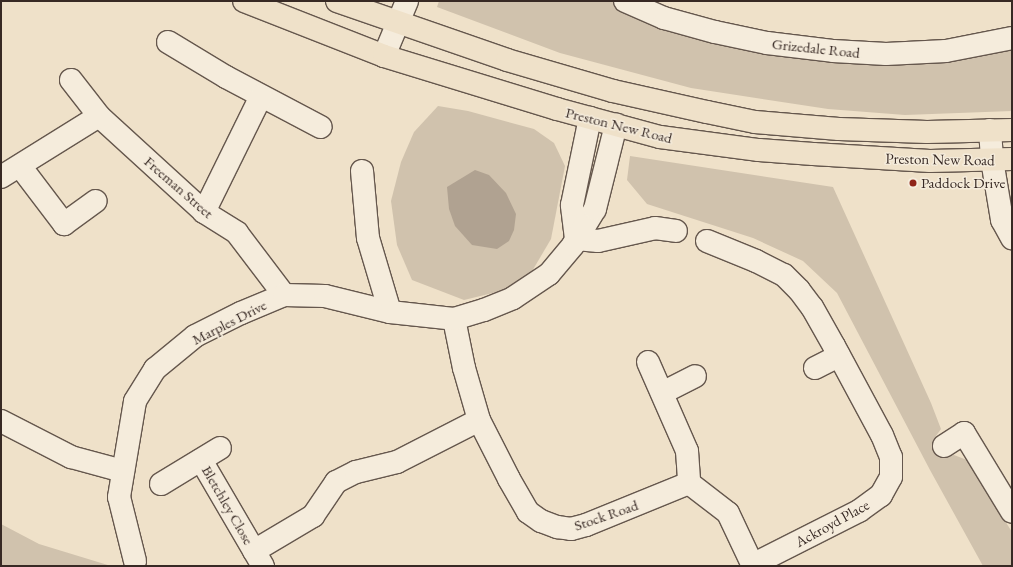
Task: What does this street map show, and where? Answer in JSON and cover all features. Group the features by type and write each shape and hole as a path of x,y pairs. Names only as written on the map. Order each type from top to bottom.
{"highway":[{"name":"Preston New Road","path":"244,1 384,56 604,118 660,137 759,150 930,161 1002,160"},
{"name":"Preston New Road","path":"337,1 501,58 582,82 641,97 755,122 839,129 927,132 1012,130"},
{"path":"582,82 604,118 641,97"}],"street":[{"path":"384,56 406,1"},
{"name":"Grizedale Road","path":"625,1 664,18 715,32 833,52 886,54 946,51 1012,38"},
{"path":"168,42 321,128"},
{"name":"Freeman Street","path":"71,80 99,116 204,212 237,233 284,295"},
{"path":"204,212 262,96"},
{"path":"1,177 99,116"},
{"path":"604,118 572,205 576,239 598,241 655,228 676,231"},
{"path":"990,130 1002,160 1002,220 1012,238"},
{"path":"20,166 64,224 96,201"},
{"path":"362,171 368,238 390,312"},
{"name":"Marples Drive","path":"135,561 119,497 135,401 155,369 195,336 241,313 284,295 325,296 390,312 454,318 490,308 513,298 532,286 549,274 576,239"},
{"name":"Ackroyd Place","path":"707,241 756,261 784,275 799,290 812,307 839,356 882,435 891,457 891,477 881,495 859,511 753,565"},
{"name":"Stock Road","path":"454,318 464,368 479,420 528,512 541,521 557,527 571,529 586,525 690,484"},
{"path":"815,368 839,356"},
{"path":"648,362 686,451 690,484 728,513 753,565"},
{"path":"662,393 695,376"},
{"name":"Bletchley Close","path":"201,460 259,558 313,516 336,482 356,472 397,462 479,420"},
{"path":"1,421 70,457 123,471"},
{"path":"944,446 964,433 1012,512"},
{"name":"Bletchley Close","path":"161,484 220,448"}],"shaded area":[{"path":"439,1 625,1 833,51 1012,38 1012,111 905,115 828,109 691,88 560,53 437,7"},
{"path":"438,106 468,111 534,129 554,143 565,166 551,239 531,273 505,290 464,300 412,280 397,245 391,201 401,162 414,132"},
{"path":"630,156 833,187 931,403 941,429 933,440 943,457 954,455 967,460 1012,532 1012,566 983,566 930,470 837,293 803,261 753,238 647,204 627,180"},
{"path":"475,170 489,175 506,193 516,214 514,230 509,241 497,249 472,245 455,226 449,209 447,187"},
{"path":"1,524 39,544 111,566 1,566"}],"place":[{"name":"Paddock Drive","path":"913,183"}]}
